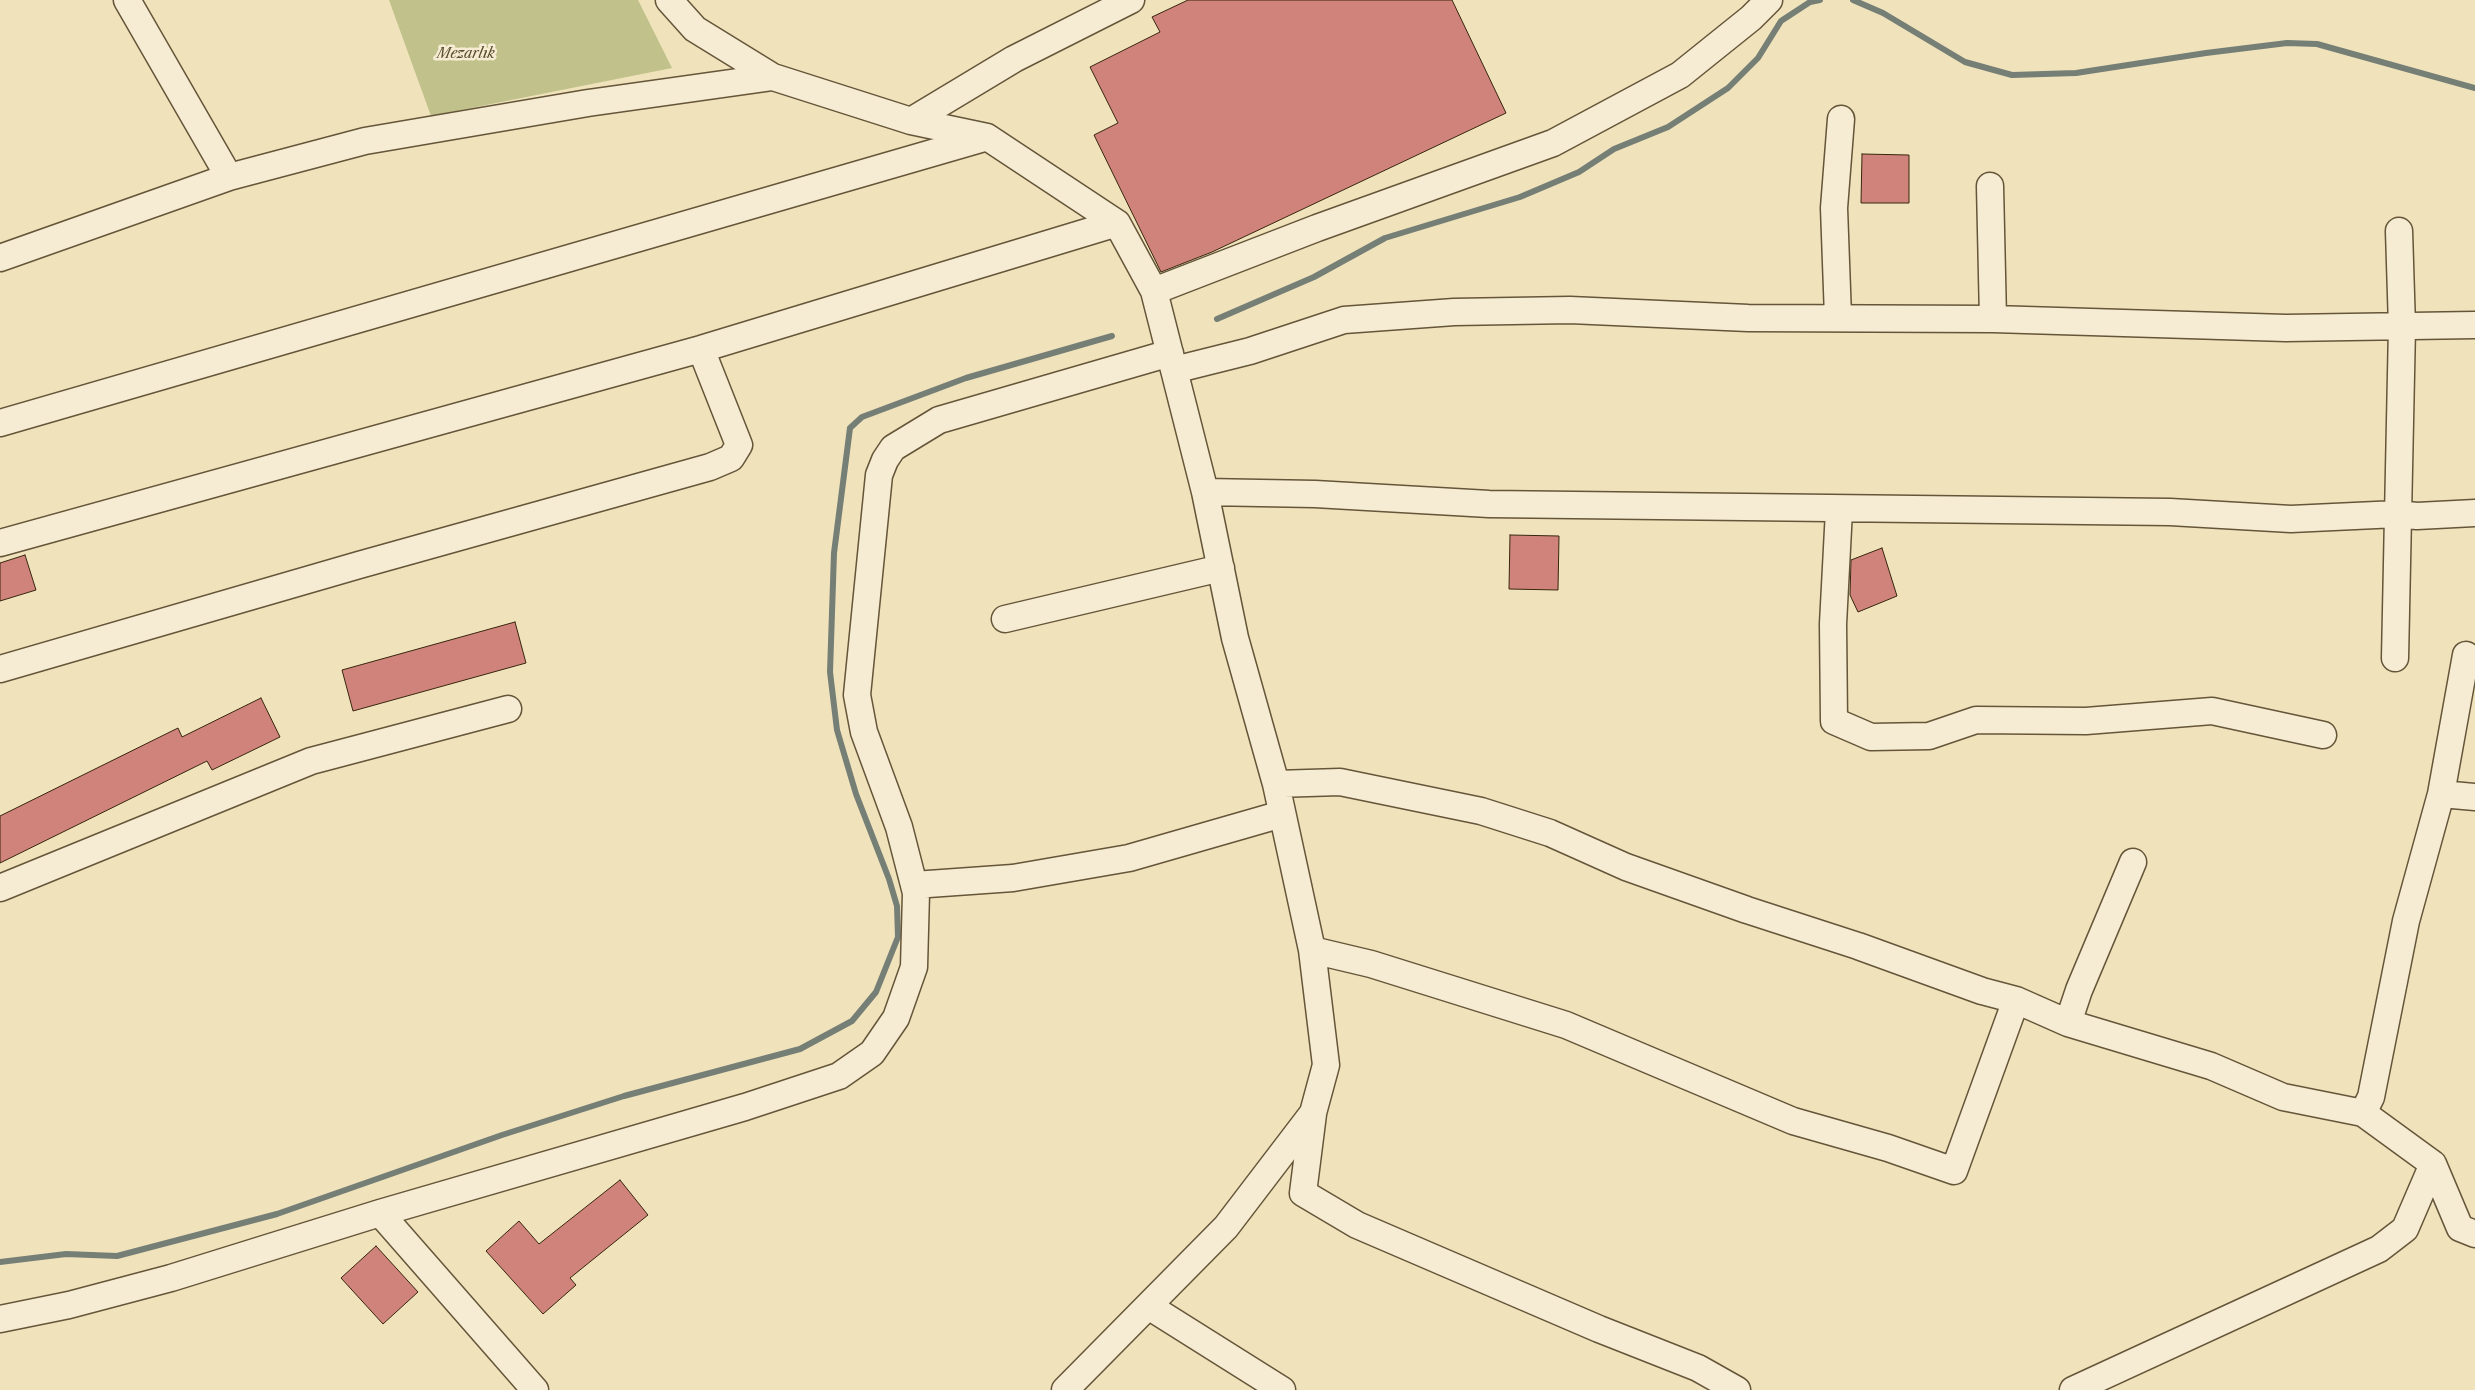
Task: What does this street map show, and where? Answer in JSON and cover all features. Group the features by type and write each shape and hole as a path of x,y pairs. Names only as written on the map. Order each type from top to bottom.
{"street":[{"path":"127,0 229,177"},
{"path":"669,0 696,29 772,76 911,121 988,137 1117,223 1154,291 1205,492 1235,638 1276,784 1312,950 1326,1065 1314,1113 1303,1193 1356,1225 1599,1329 1698,1368 1737,1390"},
{"path":"1154,291 1317,228 1553,143 1680,74 1751,18 1770,0"},
{"path":"911,121 1014,59 1117,3"},
{"path":"0,258 229,177 364,142 588,102 772,76"},
{"path":"1838,317 1834,208 1841,119"},
{"path":"0,423 988,137"},
{"path":"1990,186 1993,319"},
{"path":"0,543 701,349 1117,223"},
{"path":"2394,658 2402,327 2400,231"},
{"path":"0,1319 69,1304 171,1278 380,1213 745,1107 840,1076 872,1053 896,1018 914,967 916,893 900,828 864,732 856,695 879,475 884,460 894,448 939,420 1172,362 1250,351 1344,320 1454,312 1570,310 1748,318 1993,319 2286,328 2475,325"},
{"path":"0,669 359,565 710,467 731,458 740,445 701,349"},
{"path":"1205,492 1314,494 1489,504 1839,510 1978,509 2170,512 2291,519 2397,514 2417,516 2475,513"},
{"path":"1839,510 1833,624 1834,721 1871,737 1929,736 1976,720 2086,721 2212,711 2323,735"},
{"path":"1005,619 1221,568"},
{"path":"2363,1113 2371,1098 2406,921 2441,794 2466,654"},
{"path":"0,888 311,762 508,708"},
{"path":"1276,784 1340,782 1481,811 1550,833 1626,867 1858,946 1982,991 2016,1000 2068,1023 2211,1066 2283,1097 2363,1113 2433,1164 2470,1225"},
{"path":"2441,794 2475,797"},
{"path":"914,885 1013,878 1129,858 1282,814"},
{"path":"2068,1023 2079,990 2133,862"},
{"path":"1312,950 1371,964 1566,1025 1793,1121 1888,1148 1954,1171 2016,1000"},
{"path":"1065,1390 1150,1307 1226,1227 1314,1113"},
{"path":"2073,1390 2379,1249 2405,1229 2433,1164"},
{"path":"380,1213 535,1390"},
{"path":"1150,1307 1282,1390"}],"green space":[{"name":"Mezarlık","path":"389,0 638,0 672,68 431,116"}],"building":[{"path":"1188,0 1452,0 1506,113 1212,252 1161,272 1094,135 1118,123 1090,67 1160,32 1152,17"},
{"path":"1862,154 1909,155 1909,203 1861,203"},
{"path":"1510,535 1559,536 1558,590 1509,589"},
{"path":"1882,548 1897,596 1858,612 1850,595 1851,560"},
{"path":"25,555 36,590 0,601 0,563"},
{"path":"515,622 526,663 353,711 342,670"},
{"path":"261,698 280,737 212,770 207,761 0,863 0,816 178,728 182,737"},
{"path":"620,1180 648,1215 570,1278 576,1285 543,1314 486,1251 519,1221 539,1244"},
{"path":"376,1246 418,1292 383,1324 341,1278"}],"waterway":[{"path":"1217,319 1314,277 1385,238 1520,197 1579,172 1614,149 1668,127 1728,88 1758,58 1781,21 1810,2 1820,0"},
{"path":"1853,0 1883,13 1965,62 2012,75 2076,73 2206,53 2287,43 2317,44 2475,88"},
{"path":"0,1262 66,1254 117,1256 277,1214 502,1135 624,1096 800,1049 852,1021 876,992 898,937 897,906 889,879 856,794 837,730 830,672 834,553 850,428 862,417 966,378 1112,336"}]}
